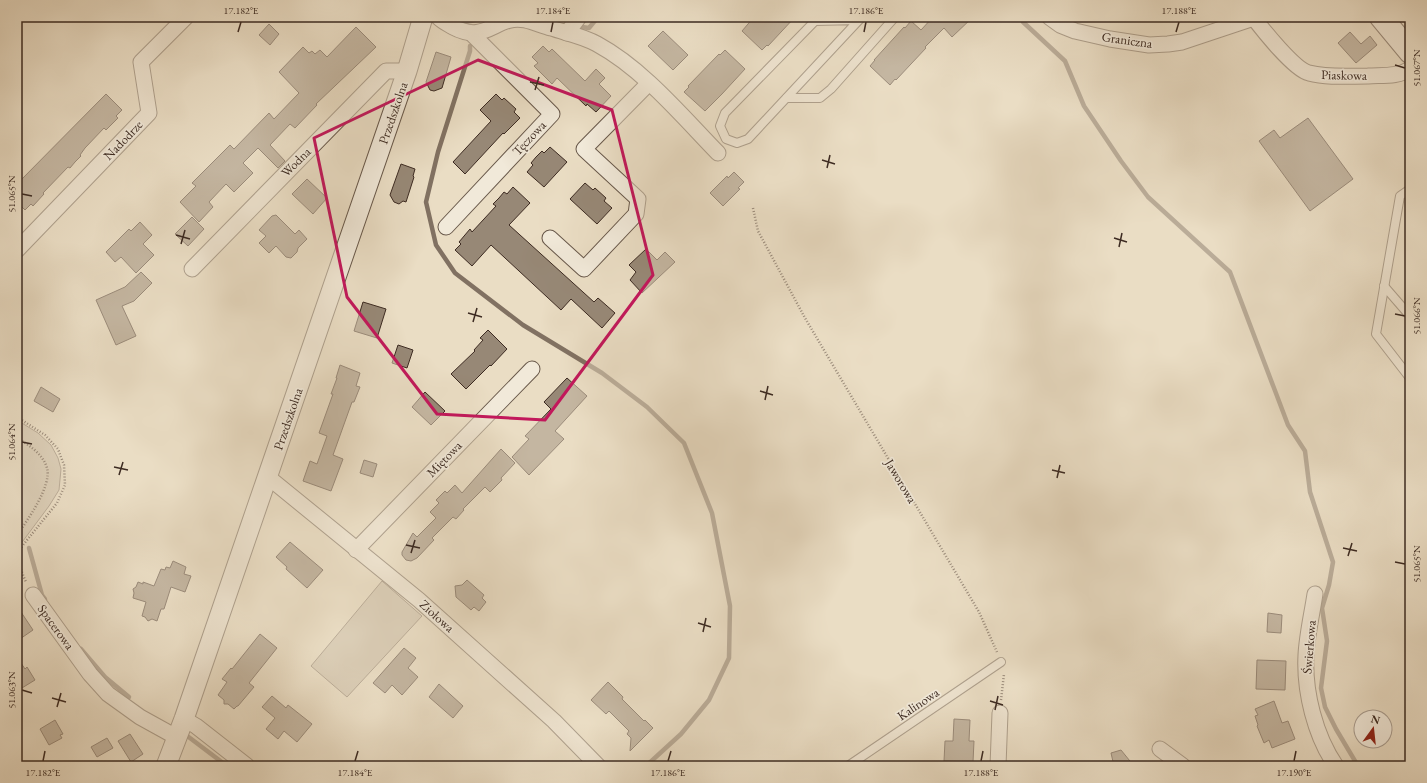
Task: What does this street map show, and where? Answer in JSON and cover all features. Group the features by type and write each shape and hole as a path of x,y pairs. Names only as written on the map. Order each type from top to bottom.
{"main road":[{"path":"1381,17 1410,52"}],"street":[{"name":"Nadodrze","path":"17,250 149,113 141,62 186,17"},
{"name":"Przedszkolna","path":"166,766 178,738 268,477 407,71 424,17"},
{"path":"438,17 442,21 460,31 472,34 484,31 512,19 524,20 596,43 623,60 649,83 718,153"},
{"path":"567,33 579,17"},
{"name":"Graniczna","path":"1049,17 1060,25 1075,31 1149,45 1182,42 1253,17"},
{"name":"Piaskowa","path":"1253,17 1293,62 1308,73 1324,76 1398,75 1410,69"},
{"name":"Tęczowa","path":"446,227 552,114 472,34"},
{"name":"Wodna","path":"192,269 386,71 407,71"},
{"path":"550,238 584,269 636,214 638,199 584,149 649,83"},
{"name":"Miętowa","path":"356,550 532,369"},
{"name":"Ziołowa","path":"268,477 419,600 554,720 598,766"},
{"name":"Świerkowa","path":"1315,594 1306,655 1307,688 1314,718 1327,754 1336,766"},
{"name":"Spacerowa","path":"33,595 90,674 108,694 140,717 178,738"},
{"path":"998,766 1000,713"},
{"path":"184,719 196,726 247,766"},
{"path":"1160,749 1183,766"}],"lane":[{"path":"787,98 820,98 831,89 895,17"},
{"path":"860,18 748,139 737,143 726,139 720,126 725,113 815,21 860,18"},
{"path":"1410,188 1400,196 1376,334 1410,378"},
{"path":"1384,286 1410,316"},
{"name":"Kalinowa","path":"848,766 1001,662"}],"path":[{"name":"Jaworowa","path":"754,208 758,231 805,318 979,612 1004,670 1000,713"},
{"name":"Spacerowa","path":"17,417 45,435 58,449 64,465 65,485 57,503 19,550 18,560 21,572 33,595"},
{"path":"17,438 30,445 41,457 48,469 46,483 38,503 17,535"}],"highlighted area":[{"path":"478,60 612,110 653,275 545,420 437,414 347,297 314,138"}],"shaded area":[{"path":"17,420 38,433 51,445 58,458 61,469 59,490 17,549"},
{"path":"382,581 422,616 347,697 311,666"}],"building":[{"path":"754,17 795,17 768,46 767,45 762,50 742,31"},
{"path":"933,17 973,17 952,37 944,28 890,85 870,66 911,21 921,30"},
{"path":"269,24 279,34 270,45 259,35"},
{"path":"356,27 376,47 316,104 317,105 295,128 290,124 270,145 285,161 278,168 258,148 243,163 253,173 234,192 226,184 209,202 213,207 199,222 180,202 196,186 192,183 230,145 234,149 269,113 274,119 299,93 279,72 303,47 309,53 312,51 315,54 320,50 327,57"},
{"path":"663,31 688,55 673,70 648,46"},
{"path":"1350,32 1361,44 1370,36 1377,45 1356,63 1338,43"},
{"path":"543,46 549,52 552,49 585,81 596,69 605,78 599,84 611,96 596,112 587,104 586,106 557,78 552,84 534,66 538,63 532,57"},
{"path":"725,50 745,69 705,111 684,92 719,54 720,55"},
{"path":"436,52 451,57 442,88 434,91 430,90 426,82"},
{"path":"106,94 122,110 116,116 118,118 106,130 104,128 85,148 80,155 81,156 43,193 44,194 33,206 31,204 25,210 17,202 17,184"},
{"path":"496,94 502,100 504,98 516,109 514,112 520,118 504,134 503,133 465,174 453,162 491,121 480,110"},
{"path":"1308,118 1353,179 1310,211 1259,141 1274,130 1280,138"},
{"path":"550,147 567,162 544,187 527,172 533,165 531,163 536,157 542,151 544,153"},
{"path":"401,164 415,169 406,202 403,201 399,204 394,202 390,195"},
{"path":"734,172 744,182 738,188 740,189 723,206 710,193 727,176 728,178"},
{"path":"307,179 327,198 313,214 292,194"},
{"path":"585,183 593,190 595,188 606,198 604,201 612,208 597,224 570,199"},
{"path":"513,187 530,203 509,225 594,302 598,298 615,313 602,328 571,299 561,310 491,245 472,266 455,250 461,244 459,242 470,229 472,232 496,206 493,204 504,192 507,194"},
{"path":"276,215 295,234 299,230 307,239 291,258 286,257 276,246 269,253 259,243 266,236 259,230 272,216"},
{"path":"192,217 204,229 188,246 175,234"},
{"path":"140,222 152,235 143,244 154,255 136,273 121,257 115,262 106,252 129,229 131,231"},
{"path":"646,249 657,260 665,252 675,262 642,293 630,280 636,272 629,265"},
{"path":"141,272 152,283 134,301 122,306 136,336 116,345 96,300 125,287"},
{"path":"363,302 386,309 377,338 354,331"},
{"path":"488,330 507,349 466,389 451,374 475,351 474,350 483,340 480,338"},
{"path":"398,345 413,350 407,368 392,363"},
{"path":"340,365 360,373 356,386 360,387 354,402 352,402 333,455 343,459 331,491 303,481 310,461 317,464 327,436 319,433 333,394 331,394"},
{"path":"567,378 587,396 555,431 564,439 529,475 512,457 529,439 525,436 551,409 544,402"},
{"path":"41,387 60,399 53,412 34,401"},
{"path":"425,392 445,411 431,425 412,407"},
{"path":"501,449 515,463 501,478 502,480 490,492 485,487 463,509 464,510 456,519 453,517 432,538 434,540 417,558 411,561 406,560 402,555 402,552 413,533 417,537 436,518 430,512 439,503 436,500 445,491 447,493 455,485 462,493"},
{"path":"364,460 377,464 373,477 360,473"},
{"path":"290,542 323,570 307,588 286,569 287,567 276,557"},
{"path":"173,561 186,567 184,574 191,576 185,592 171,587 164,609 161,609 157,621 152,619 148,621 142,616 146,602 133,598 133,589 136,587 138,582 143,584 143,582 154,586 161,569 165,570 166,567 170,568"},
{"path":"467,580 484,595 482,598 486,602 479,611 474,607 471,610 456,597 455,586 462,585"},
{"path":"17,606 33,630 17,641"},
{"path":"1268,613 1282,615 1281,633 1267,632"},
{"path":"260,634 277,648 249,683 254,687 234,709 228,704 224,704 224,700 218,695 227,682 222,679"},
{"path":"404,648 416,658 408,668 418,677 402,695 392,685 385,693 373,683"},
{"path":"17,657 25,669 27,667 35,680 17,691"},
{"path":"1257,660 1286,661 1285,690 1256,689"},
{"path":"608,682 623,697 622,699 653,728 630,751 631,738 627,734 629,731 609,711 606,714 591,700"},
{"path":"439,684 463,706 453,718 429,697"},
{"path":"272,696 286,708 288,705 312,724 297,742 284,731 278,739 266,729 275,718 262,707"},
{"path":"1274,701 1282,723 1288,721 1295,739 1272,748 1269,740 1264,743 1257,726 1255,716 1258,715 1255,709"},
{"path":"954,719 970,720 969,741 974,741 973,762 944,761 945,741 953,741"},
{"path":"55,720 63,734 60,735 62,738 49,745 40,729"},
{"path":"130,734 143,754 131,762 118,741"},
{"path":"107,738 113,748 97,757 91,747"},
{"path":"1121,750 1134,766 1114,766 1111,753"}],"waterway":[{"path":"456,17 466,22 483,17"},
{"path":"556,17 568,21"},
{"path":"582,27 589,28 598,17"},
{"path":"1021,17 1023,22 1065,61 1084,106 1121,161 1148,197 1230,272 1288,425 1305,451 1310,492 1333,562 1329,585 1322,608 1327,641 1321,688 1325,707 1358,766"},
{"path":"470,46 470,51 438,152 426,202 436,245 455,273 523,325 602,373 647,407 684,443 712,513 730,606 729,658 709,700 681,734 646,766"},
{"path":"29,548 42,595 45,599"},
{"path":"81,649 105,677 129,697"},
{"path":"186,735 227,766"}]}
